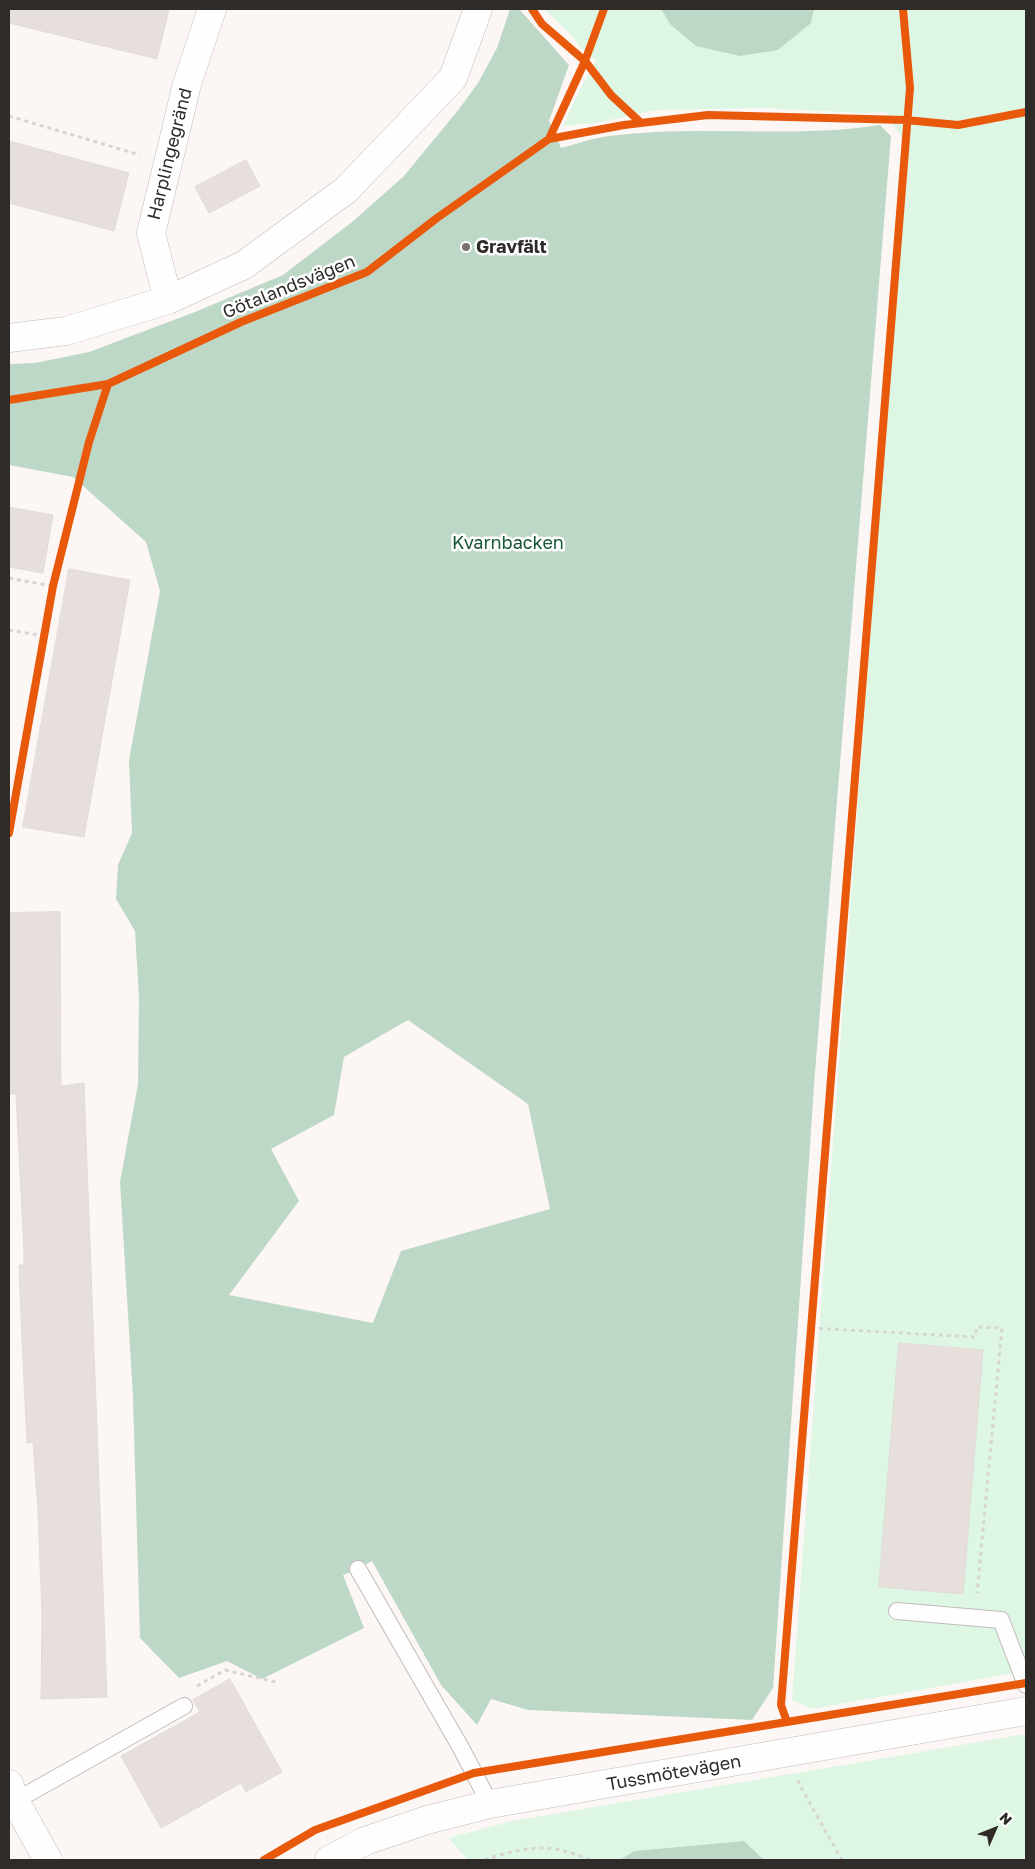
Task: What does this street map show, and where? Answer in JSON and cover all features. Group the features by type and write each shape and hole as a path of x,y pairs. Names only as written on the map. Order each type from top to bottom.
{"street":[{"name":"Harplingegränd","path":"168,300 151,233 187,84 212,9"},
{"path":"9,338 66,331 168,300 244,265 346,190 453,78 478,9"},
{"name":"Tussmötevägen","path":"329,1860 364,1841 427,1820 490,1804 1026,1710"},
{"path":"12,1793 48,1860"}],"lane":[{"path":"358,1569 461,1748 490,1804"},
{"path":"897,1611 1001,1620 1026,1685"},
{"path":"12,1793 184,1706"}],"path":[{"path":"9,116 149,158"},
{"path":"98,385 108,384 117,380"},
{"path":"9,833 53,586 89,442 108,384"},
{"path":"9,578 53,586"},
{"path":"9,630 45,636"},
{"path":"810,1338 812,1318"},
{"path":"811,1328 976,1338 977,1327 1002,1328 975,1618"},
{"path":"225,1670 276,1682"},
{"path":"799,1784 842,1860"},
{"path":"485,1860 532,1849 559,1849 590,1860"}],"green space":[{"name":"Kvarnbacken","path":"510,9 519,9 569,65 549,121 561,148 609,136 677,131 813,131 880,125 891,136 815,1072 773,1688 752,1720 528,1710 491,1699 477,1725 441,1685 372,1561 343,1575 364,1628 262,1679 227,1661 179,1678 140,1638 133,1397 120,1182 138,1084 139,998 135,931 116,899 118,865 132,833 129,760 160,591 146,542 73,477 9,465 9,364 35,363 89,352 195,312 283,275 352,222 404,176 478,83 497,48","holes":["408,1020 528,1104 550,1209 401,1251 373,1323 229,1295 299,1201 271,1149 334,1115 344,1057"]},
{"path":"544,9 661,9 670,24 811,23 814,9 1026,9 1026,1671 812,1709 792,1700 899,243 908,149 886,112 861,113 762,108 655,110 596,123 563,126 596,61"},
{"path":"661,9 814,9 811,23 778,50 740,56 696,46 670,24"},
{"path":"1026,1734 1026,1860 764,1860 744,1841 634,1851 620,1860 529,1860 522,1858 515,1860 468,1860 448,1838 513,1821"},
{"path":"744,1841 764,1860 620,1860 634,1851"}],"building":[{"path":"9,9 169,9 157,59 9,23"},
{"path":"9,141 129,173 114,231 9,203"},
{"path":"246,160 260,186 209,213 195,187"},
{"path":"9,507 53,515 43,573 9,567"},
{"path":"69,569 130,580 84,837 23,827"},
{"path":"60,912 61,1086 84,1083 107,1697 41,1699 42,1615 38,1511 33,1442 27,1443 19,1265 24,1265 24,1252 16,1094 9,1094 9,913"},
{"path":"899,1343 983,1350 963,1594 879,1587"},
{"path":"230,1679 282,1772 246,1792 241,1783 161,1828 121,1756 200,1712 193,1700"}],"cycle path":[{"path":"532,9 542,24 585,61 611,95 640,122"},
{"path":"549,139 585,61 604,9"},
{"path":"787,1722 781,1705 910,88 903,9"},
{"name":"Götalandsvägen","path":"9,400 108,384 241,322 367,272 437,218 549,139 624,125 708,115 906,120 958,125 1026,112"},
{"path":"9,833 53,586 89,442 108,384"},
{"path":"264,1860 315,1830 474,1773 1026,1683"}],"place":[{"name":"Gravfält","path":"466,247"}]}
